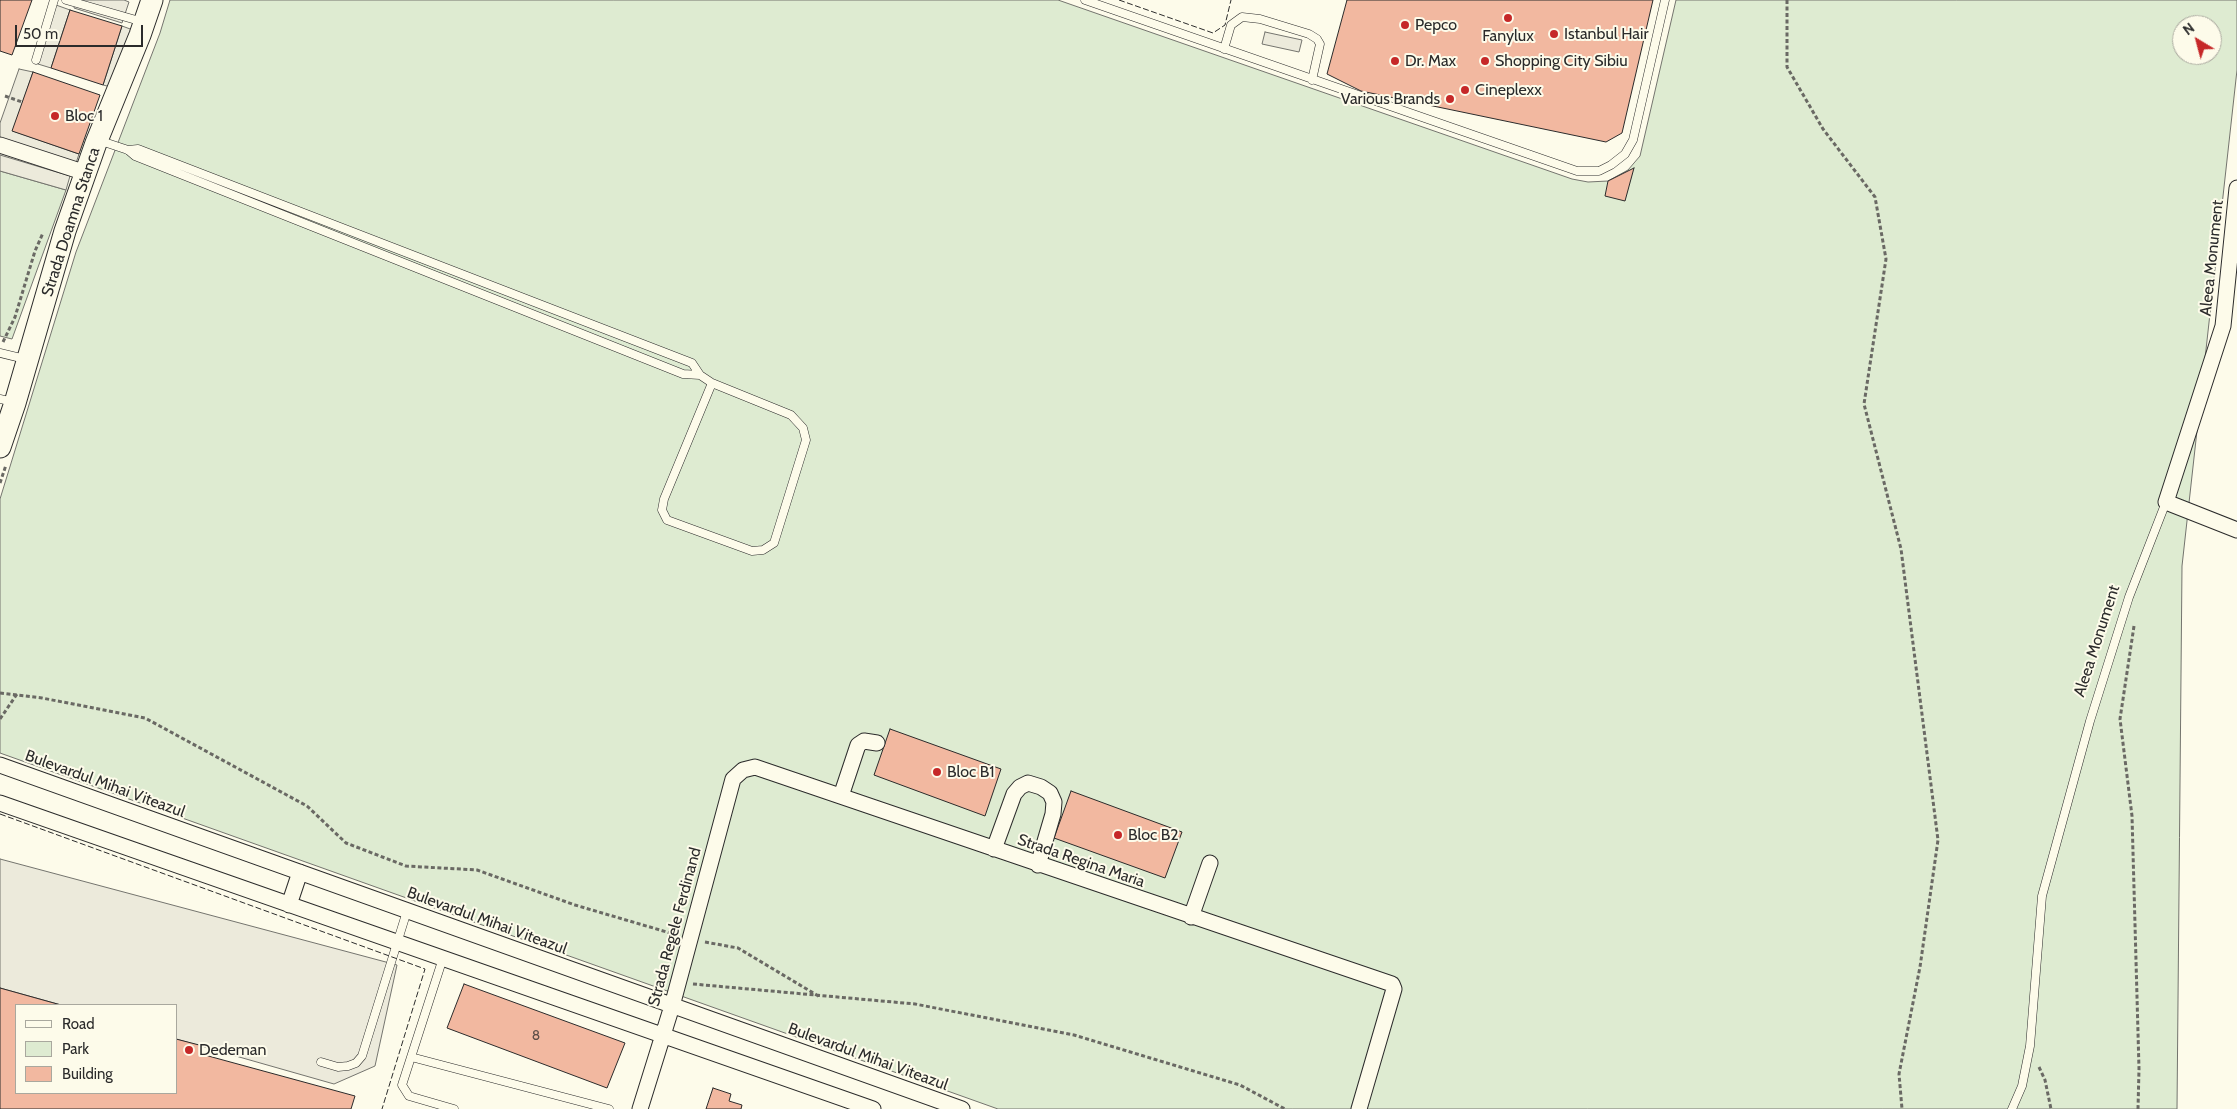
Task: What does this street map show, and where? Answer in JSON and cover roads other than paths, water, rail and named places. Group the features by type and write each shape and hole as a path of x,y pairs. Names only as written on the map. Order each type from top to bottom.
{"street":[{"name":"Strada Doamna Stanca","path":"0,447 8,401 27,359 65,231 98,140 145,23 152,0"},
{"path":"0,145 86,173"},
{"name":"Aleea Monument","path":"2166,502 2223,326 2237,188"},
{"path":"2166,502 2237,530"},
{"path":"841,796 858,745 864,741 877,744"},
{"name":"Bulevardul Mihai Viteazul","path":"0,765 962,1109"},
{"name":"Strada Regina Maria","path":"756,767 1392,984 1394,989 1359,1109"},
{"name":"Strada Regele Ferdinand","path":"640,1109 672,1006 733,779 743,770 756,767"},
{"path":"994,849 1014,794 1020,787 1028,783 1041,787 1050,792 1054,802 1053,814 1038,864"},
{"path":"0,803 873,1109"},
{"path":"1191,917 1210,863"},
{"path":"289,904 300,872"}],"lane":[{"path":"36,60 54,0"},
{"path":"1085,0 1578,171 1599,171 1625,154 1633,140 1665,0"},
{"path":"71,1 145,23"},
{"path":"1224,49 1231,25 1242,17 1260,19 1309,34 1317,39 1320,44 1312,80"},
{"path":"98,140 128,150 135,156 683,374 700,375"},
{"path":"128,150 138,149 692,363 700,375 712,384 791,415 803,428 806,440 774,543 763,550 752,551 668,520 662,510 664,499 712,384"},
{"path":"0,353 27,359"},
{"name":"Aleea Monument","path":"2012,1109 2022,1086 2030,1046 2042,896 2090,721 2128,597 2166,502"},
{"path":"321,1062 338,1067 348,1066 356,1063 362,1056 407,910"},
{"path":"443,958 402,1085 409,1096 454,1109"},
{"path":"410,1057 609,1109"}],"place":[{"name":"Fanylux","path":"1508,18"},
{"name":"Pepco","path":"1405,25"},
{"name":"Istanbul Hair","path":"1554,34"},
{"name":"Dr. Max","path":"1395,61"},
{"name":"Shopping City Sibiu","path":"1485,61"},
{"name":"Cineplexx","path":"1465,90"},
{"name":"Various Brands","path":"1450,99"},
{"name":"Bloc 1","path":"55,116"},
{"name":"Bloc B1","path":"937,772"},
{"name":"Bloc B2","path":"1118,835"},
{"name":"Dedeman","path":"189,1050"}]}
